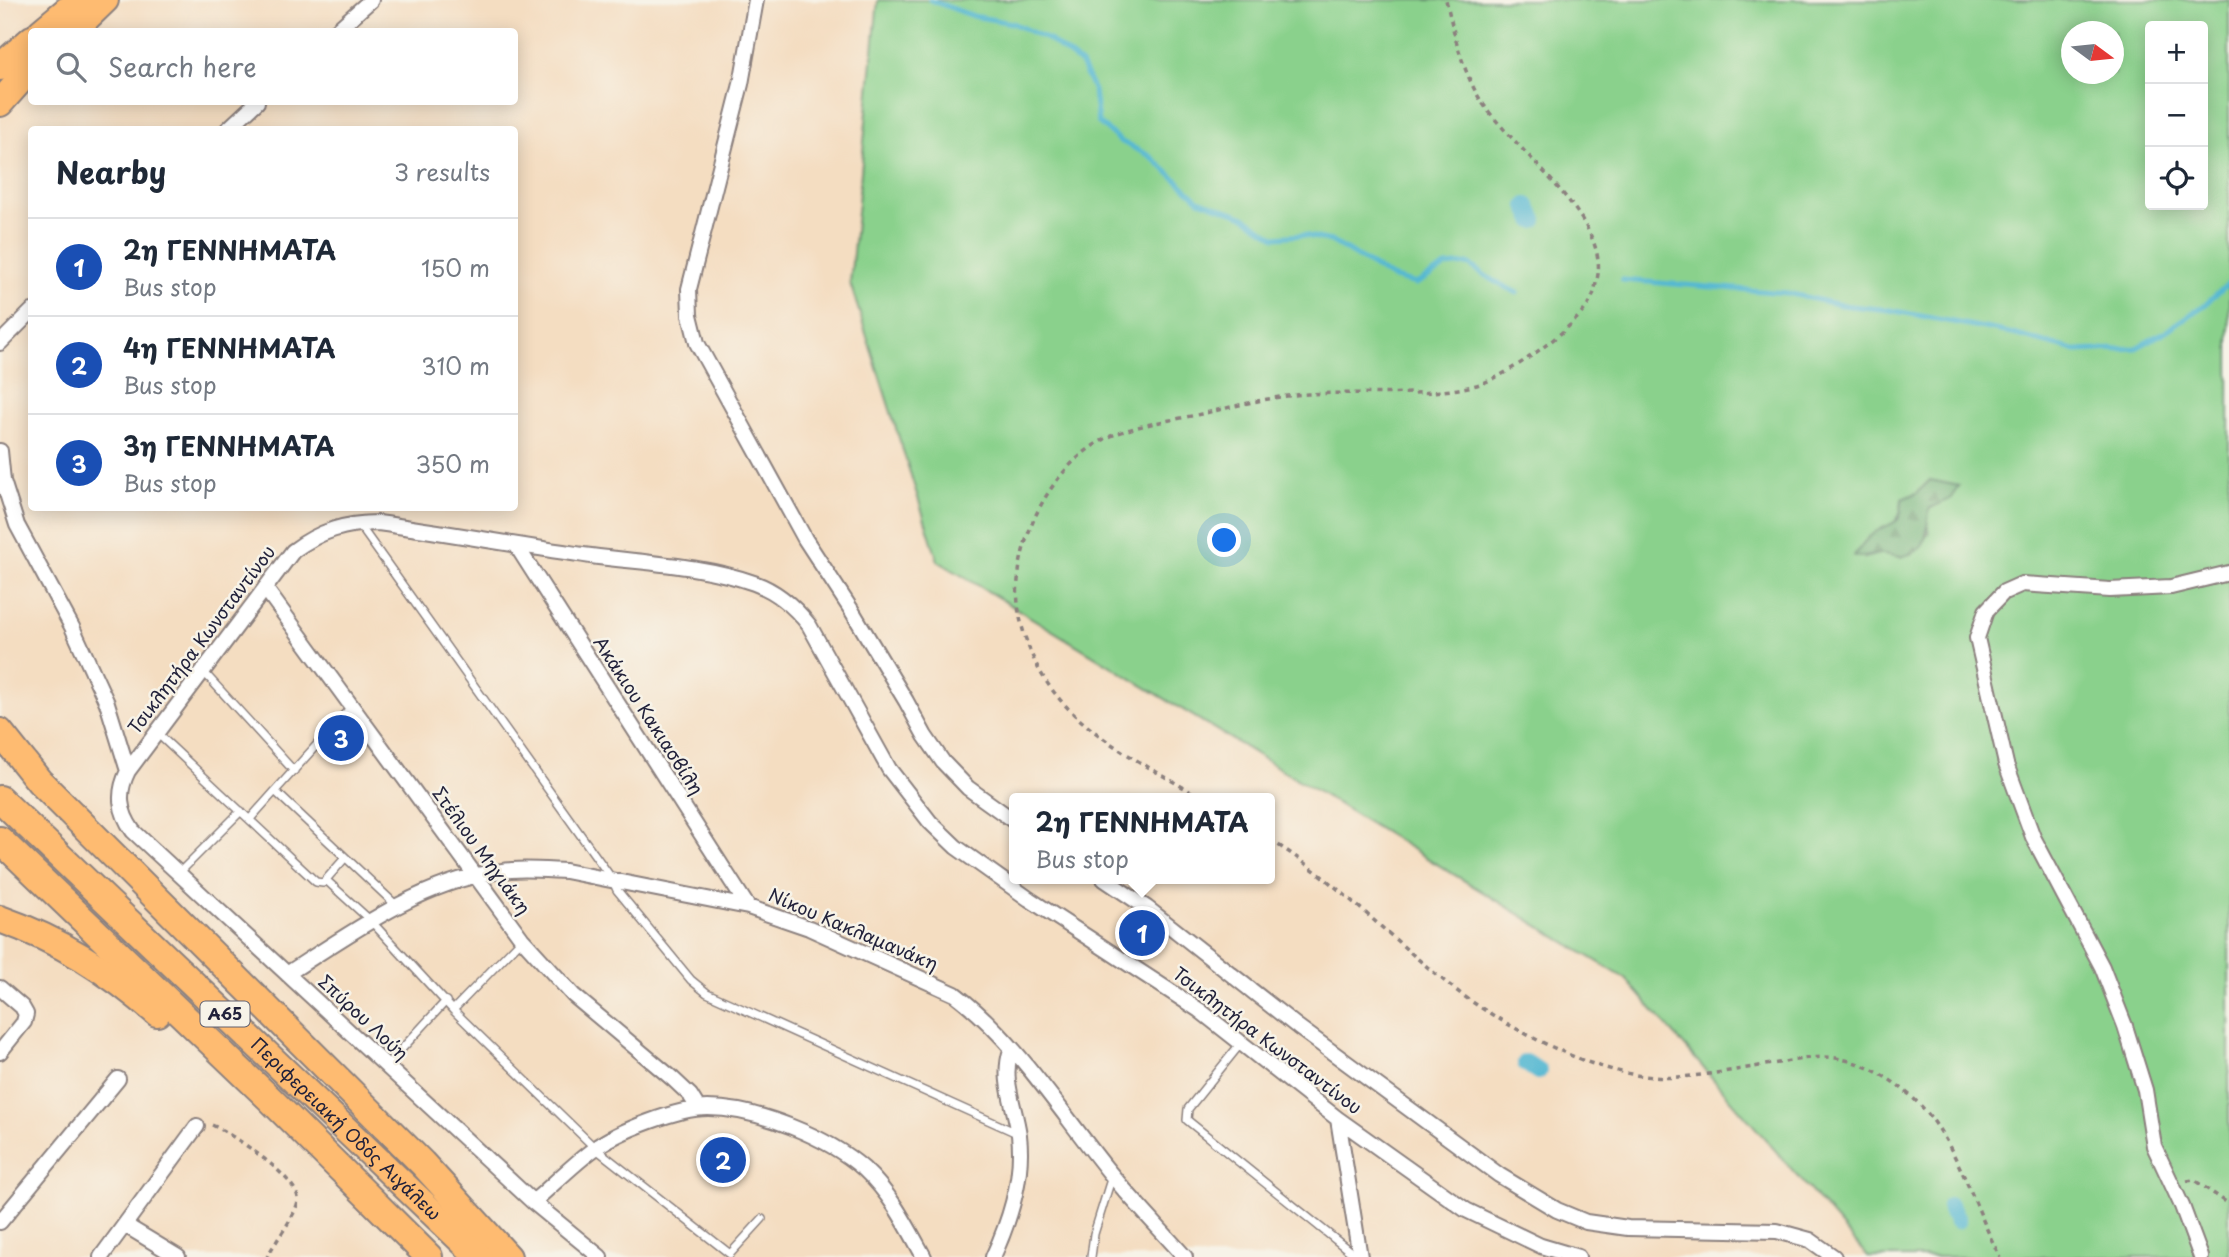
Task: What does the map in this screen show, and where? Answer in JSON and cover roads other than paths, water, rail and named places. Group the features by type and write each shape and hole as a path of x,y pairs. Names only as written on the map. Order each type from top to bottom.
{"highway":[{"path":"46,28 79,0"},
{"path":"76,28 105,0"},
{"path":"0,67 28,42"},
{"path":"0,103 28,72"},
{"path":"0,732 39,781 422,1163 508,1257"},
{"name":"Περιφερειακή Οδός Αιγάλεω","path":"0,799 479,1257"},
{"name":"Περιφερειακή Οδός Αιγάλεω","path":"0,840 269,1098 429,1257"},
{"path":"0,919 79,954 109,974 217,1066 269,1098"}],"street":[{"path":"340,28 371,0"},
{"path":"756,0 741,84 689,289 690,315 697,344 804,539 859,622 925,736 943,762 968,788 1009,817"},
{"path":"231,126 254,105"},
{"path":"0,343 28,315"},
{"path":"0,452 3,481 17,525 72,626 107,702 128,771"},
{"name":"Τσικλητήρα Κωνσταντίνου","path":"120,793 128,771 293,551 324,532 358,523 379,523 713,573 756,584 782,598 809,625 889,769 909,798 944,837 1029,899 1199,1010 1338,1119 1466,1210 1541,1246 1578,1257"},
{"name":"Ακάκιου Κακιασβίλη","path":"516,545 748,907"},
{"path":"2201,1257 2197,1241 2154,1146 2145,1090 2125,1026 2102,967 2033,838 2006,764 1977,638 1986,611 2004,592 2022,584 2110,590 2171,587 2229,573"},
{"name":"Στέλιου Μηγιάκη","path":"265,588 522,939 573,995 673,1079 698,1108"},
{"name":"Σπύρου Λούη","path":"120,793 125,820 133,831 533,1202 600,1257"},
{"name":"Νίκου Κακλαμανάκη","path":"287,974 371,920 429,891 475,876 534,869 612,879 748,907 809,928 955,994 968,1004 1011,1050 1112,1175 1185,1257"},
{"path":"1111,884 1147,908 1298,1027 1499,1175 1557,1210 1586,1222 1628,1228 1777,1231 1810,1240 1834,1257"},
{"path":"0,988 22,1007 26,1014 24,1022 0,1052"},
{"path":"993,1257 1017,1186 1020,1152 1019,1134 1008,1092 1008,1059 1011,1050"},
{"path":"0,1222 118,1079"},
{"path":"533,1202 595,1148 639,1126 682,1111 698,1108 727,1109 801,1132 848,1156 888,1195 924,1257"},
{"path":"1338,1119 1358,1257"},
{"path":"101,1257 197,1126"},
{"path":"125,1225 178,1257"}],"lane":[{"path":"358,523 612,879 621,896 691,980 707,993 1019,1134"},
{"path":"202,670 294,771"},
{"path":"250,819 351,707"},
{"path":"156,732 316,882 322,884 345,858"},
{"path":"275,791 399,907"},
{"path":"179,873 241,811"},
{"path":"326,880 371,920 453,1010 595,1148 730,1254 762,1219"},
{"path":"453,1010 522,939"},
{"path":"386,1066 446,1001"},
{"path":"1241,1043 1188,1109 1187,1120 1358,1257"},
{"path":"1091,1257 1094,1234 1112,1175"}],"waterway":[{"path":"930,0 973,16 1012,23 1049,40 1081,64 1094,91 1098,122 1120,141 1150,156 1199,200 1243,216 1275,237 1303,235 1331,241 1391,277 1416,284 1446,266 1468,264 1517,293"},
{"path":"1527,206 1534,220"},
{"path":"1622,280 1787,293 1841,305 1890,310 2005,332 2078,351 2136,348 2206,304 2229,283"},
{"path":"1526,1063 1538,1071"},
{"path":"1950,1206 1957,1220"}],"place":[{"name":"3η ΓΕΝΝΗΜΑΤΑ","path":"341,738"},
{"name":"2η ΓΕΝΝΗΜΑΤΑ","path":"1142,933"},
{"name":"4η ΓΕΝΝΗΜΑΤΑ","path":"723,1160"}]}
